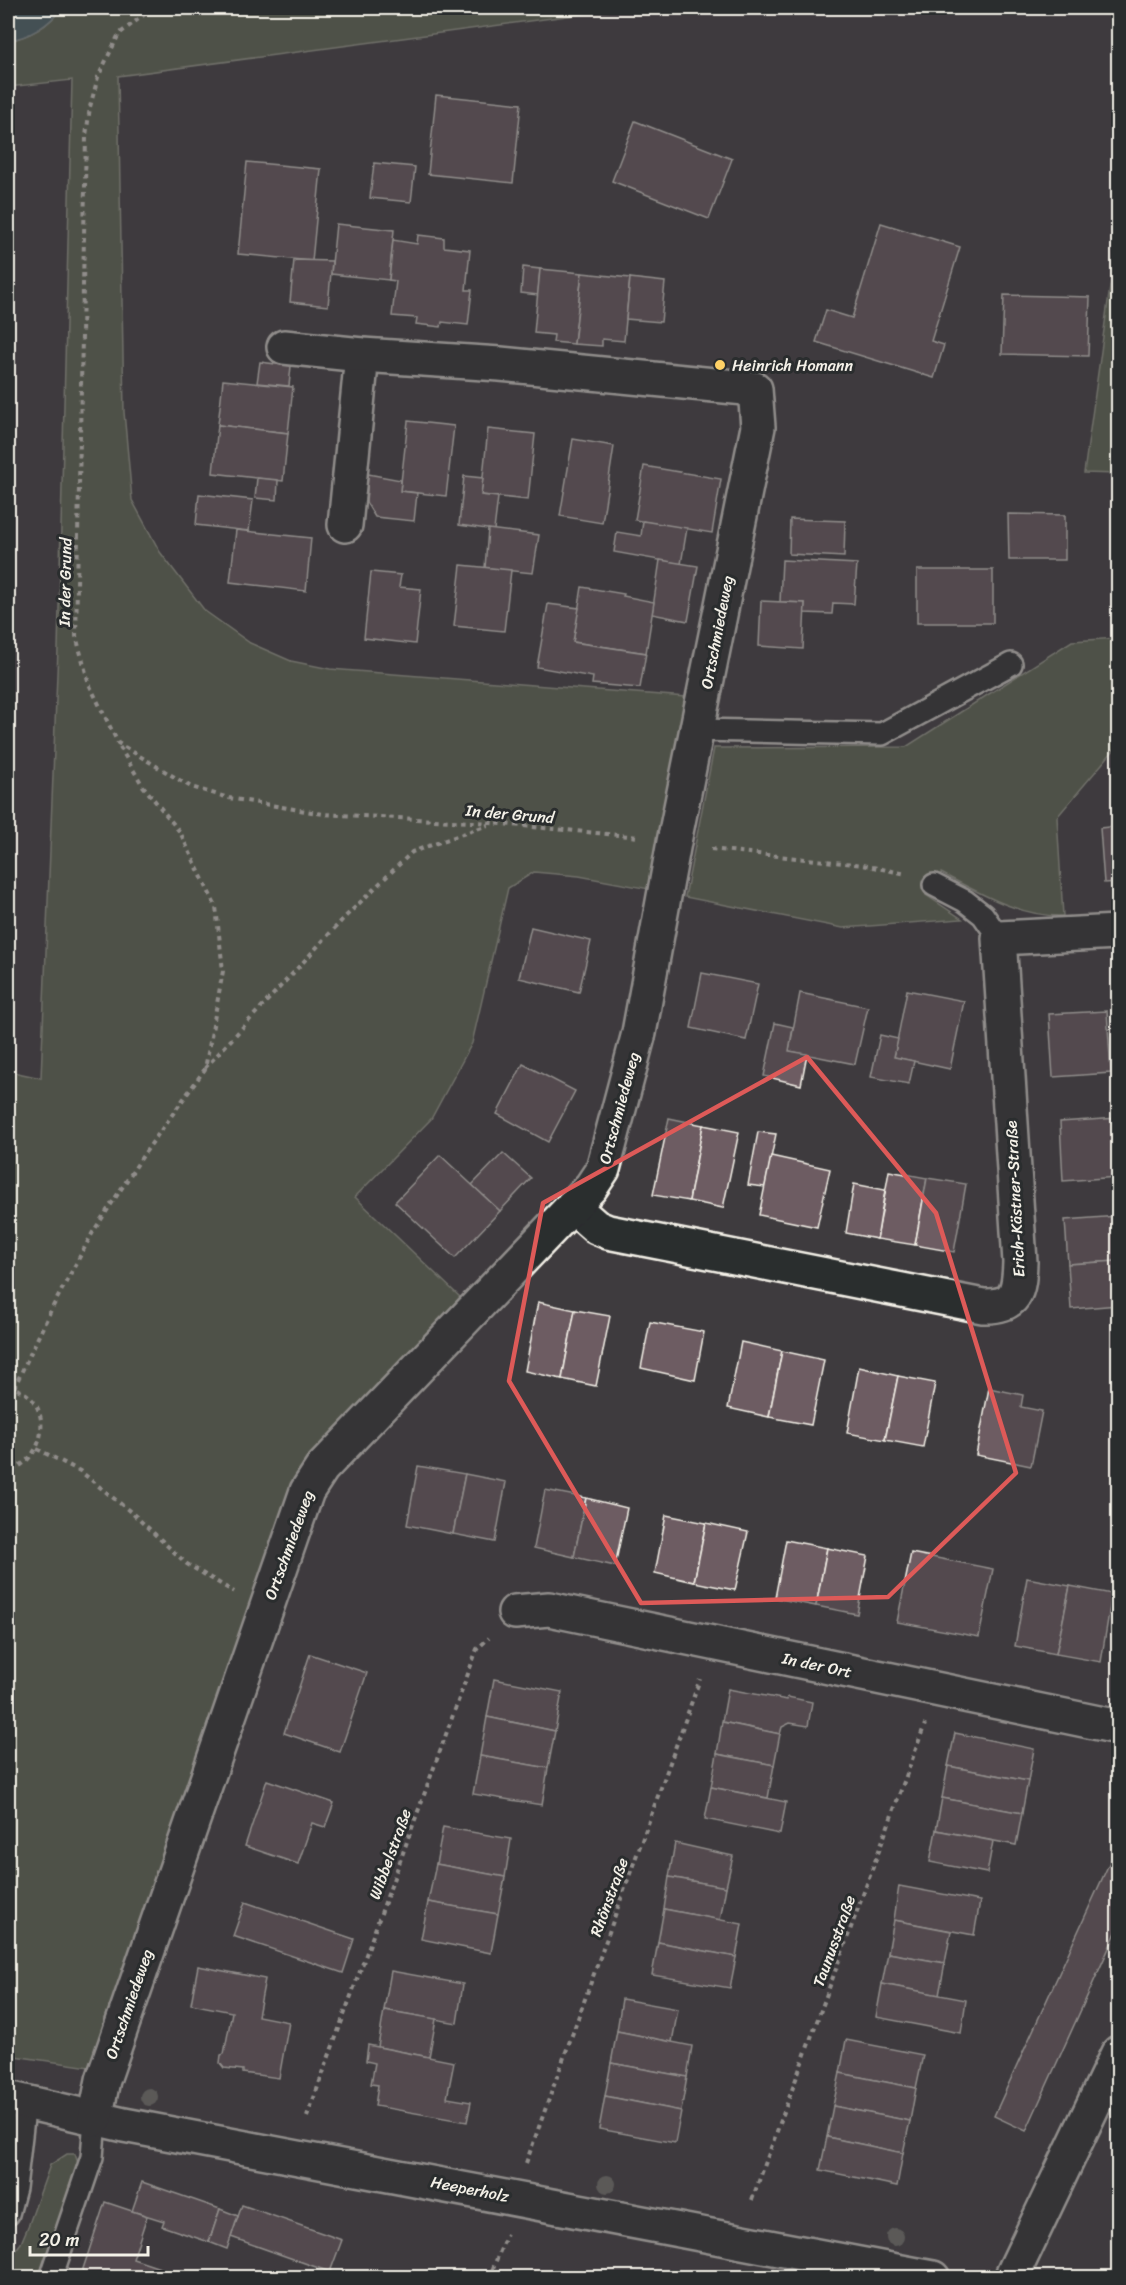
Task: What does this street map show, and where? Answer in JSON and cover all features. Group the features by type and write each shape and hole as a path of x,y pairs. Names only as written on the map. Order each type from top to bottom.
{"street":[{"name":"Ortschmiedeweg","path":"95,2119 103,2080 307,1491 322,1468 591,1187 603,1168 639,1034 674,842 758,427 755,389 500,364 362,355 284,346"},
{"path":"345,525 362,355"},
{"path":"999,938 1119,932"},
{"name":"Erich-Kästner-Straße","path":"572,1206 596,1227 608,1232 983,1306 998,1306 1009,1301 1017,1293 1020,1262 999,938"},
{"name":"In der Ort","path":"515,1612 549,1609 1119,1727"},
{"path":"1011,2277 1119,2053"},
{"name":"Heeperholz","path":"16,2100 95,2119 933,2277"}],"lane":[{"path":"697,730 882,734 1011,664"},
{"path":"934,885 965,901 983,915 999,938"},
{"path":"8,2214 15,2188 16,2100"},
{"path":"51,2277 92,2157 95,2119"}],"path":[{"name":"In der Grund","path":"153,8 119,34 98,76 86,136 76,636 89,684 118,743 191,788 229,798 323,814 491,823 864,865 902,873 934,885"},
{"path":"118,743 143,786 180,832 216,907 222,971 205,1069"},
{"path":"14,1388 51,1310 93,1232 144,1154 205,1069 344,918 412,852 491,823"},
{"path":"8,1387 14,1388 29,1398 39,1413 42,1431 37,1449 26,1462 8,1471"},
{"path":"37,1449 80,1471 132,1513 188,1564 244,1598 267,1605"},
{"name":"Wibbelstraße","path":"307,2117 477,1649 515,1612"},
{"name":"Rhönstraße","path":"527,2158 713,1644"},
{"name":"Taunusstraße","path":"752,2200 938,1689"},
{"path":"489,2277 509,2228 517,2198"}],"highlighted area":[{"path":"807,1057 936,1213 1016,1473 888,1597 641,1603 509,1381 543,1203"}],"green space":[{"path":"61,8 627,8 118,76 124,412 132,500 160,552 205,611 250,643 291,661 330,669 686,697 649,889 579,876 534,872 508,888 472,1043 431,1119 355,1197 460,1297 291,1485 96,2068 8,2055 8,1071 41,1078 58,649 72,80 8,87 8,41 38,30"},
{"path":"1118,230 1118,474 1084,473"},
{"path":"1118,638 1118,745 1057,817 1063,916 1015,908 941,873 926,895 962,919 843,928 685,897 714,748 906,747 1072,641"},
{"path":"67,2154 75,2154 78,2163 77,2172 42,2277 8,2277 8,2260 21,2243 50,2165"}],"water":[{"path":"8,8 61,8 38,30 23,37 8,40"}],"building":[{"path":"436,95 521,104 513,183 428,174"},
{"path":"635,121 732,159 709,219 612,181"},
{"path":"247,162 321,169 312,261 238,254"},
{"path":"374,163 415,167 411,202 370,198"},
{"path":"881,223 960,247 931,341 944,345 934,378 816,342 826,310 852,318"},
{"path":"336,224 394,230 389,280 331,274"},
{"path":"418,235 444,238 444,247 470,250 466,290 472,290 468,325 442,322 441,327 416,324 417,318 392,316 396,281 389,280 393,240 417,244"},
{"path":"294,260 332,261 328,306 290,302"},
{"path":"523,267 540,269 538,295 521,293"},
{"path":"540,269 582,273 574,344 553,342 554,335 534,333"},
{"path":"582,273 630,278 624,341 602,339 602,346 574,344"},
{"path":"630,278 665,282 661,322 626,319"},
{"path":"1004,295 1090,297 1088,356 1002,354"},
{"path":"260,362 291,366 289,386 257,383"},
{"path":"223,380 293,387 288,433 218,425"},
{"path":"408,421 454,426 446,496 400,491"},
{"path":"218,425 288,433 283,481 213,473"},
{"path":"488,429 535,434 528,500 481,495"},
{"path":"573,439 614,446 602,523 560,516"},
{"path":"644,466 721,479 712,533 635,520"},
{"path":"368,474 401,480 400,491 417,493 414,521 375,517 366,502"},
{"path":"464,476 483,478 481,495 498,497 494,530 459,525"},
{"path":"257,478 278,480 277,500 255,498"},
{"path":"199,494 253,500 249,531 196,525"},
{"path":"1008,514 1065,515 1065,560 1009,560"},
{"path":"790,519 845,521 844,557 789,554"},
{"path":"643,521 687,528 681,564 614,552 617,532 641,536"},
{"path":"488,529 539,535 533,573 485,568"},
{"path":"236,530 311,538 306,591 230,582"},
{"path":"660,560 698,566 688,621 652,614"},
{"path":"782,560 857,564 854,604 833,603 832,614 804,613 805,603 780,602"},
{"path":"461,565 511,570 504,631 454,626"},
{"path":"917,570 993,570 993,623 917,623"},
{"path":"371,572 401,575 399,587 421,589 415,644 364,638"},
{"path":"582,587 654,602 646,653 573,642"},
{"path":"761,601 805,603 803,649 759,646"},
{"path":"548,604 579,608 573,642 646,653 640,688 592,684 593,677 537,667"},
{"path":"1118,826 1118,882 1104,883 1100,828"},
{"path":"531,927 591,941 579,992 519,978"},
{"path":"702,973 758,984 746,1040 691,1028"},
{"path":"907,990 964,1001 950,1069 894,1057"},
{"path":"800,993 868,1007 855,1064 789,1051"},
{"path":"1107,1011 1111,1073 1053,1077 1049,1014"},
{"path":"775,1023 793,1027 789,1051 807,1054 801,1085 764,1076"},
{"path":"880,1035 898,1039 894,1057 914,1061 909,1084 871,1077"},
{"path":"523,1064 575,1091 548,1142 497,1114"},
{"path":"669,1118 703,1125 689,1201 653,1195"},
{"path":"1118,1118 1118,1177 1063,1181 1060,1122"},
{"path":"703,1125 739,1132 723,1208 689,1201"},
{"path":"758,1132 776,1134 765,1187 748,1185"},
{"path":"503,1153 531,1178 500,1211 472,1185"},
{"path":"440,1155 500,1211 455,1258 395,1202"},
{"path":"771,1156 830,1169 817,1227 759,1215"},
{"path":"889,1171 927,1178 915,1245 877,1239"},
{"path":"927,1178 966,1184 954,1252 915,1245"},
{"path":"854,1184 885,1190 877,1239 846,1233"},
{"path":"1118,1216 1118,1261 1068,1264 1065,1220"},
{"path":"1118,1261 1118,1305 1071,1309 1068,1264"},
{"path":"538,1302 575,1310 562,1379 525,1371"},
{"path":"575,1310 610,1316 596,1386 562,1379"},
{"path":"650,1322 704,1332 695,1380 641,1368"},
{"path":"741,1342 782,1351 769,1417 728,1408"},
{"path":"782,1351 824,1360 811,1425 769,1417"},
{"path":"859,1367 898,1376 885,1440 847,1433"},
{"path":"898,1376 935,1383 923,1447 885,1440"},
{"path":"989,1388 1023,1395 1021,1407 1042,1411 1031,1466 976,1455"},
{"path":"418,1466 465,1474 453,1534 407,1525"},
{"path":"465,1474 506,1482 495,1542 453,1534"},
{"path":"545,1490 586,1498 574,1557 534,1548"},
{"path":"586,1498 627,1508 615,1566 574,1557"},
{"path":"666,1515 706,1523 694,1582 655,1573"},
{"path":"706,1523 748,1532 735,1590 694,1582"},
{"path":"786,1540 827,1548 816,1606 775,1598"},
{"path":"827,1548 868,1556 857,1614 816,1606"},
{"path":"911,1553 993,1569 979,1637 897,1622"},
{"path":"1027,1578 1070,1586 1056,1654 1015,1646"},
{"path":"1070,1586 1112,1594 1101,1662 1056,1654"},
{"path":"310,1654 367,1673 340,1752 284,1733"},
{"path":"494,1679 562,1692 555,1731 487,1717"},
{"path":"728,1689 787,1700 788,1697 812,1702 808,1726 790,1723 782,1727 780,1734 722,1722"},
{"path":"487,1717 555,1731 548,1768 480,1756"},
{"path":"722,1722 780,1734 774,1765 717,1754"},
{"path":"955,1733 1034,1749 1028,1781 948,1766"},
{"path":"717,1754 774,1765 768,1798 711,1787"},
{"path":"480,1756 548,1768 542,1805 473,1794"},
{"path":"948,1766 1028,1781 1022,1813 942,1798"},
{"path":"267,1780 334,1803 325,1827 312,1823 298,1864 245,1846"},
{"path":"711,1787 786,1802 780,1834 705,1819"},
{"path":"942,1798 1022,1813 1016,1845 936,1830"},
{"path":"443,1827 511,1839 505,1877 436,1864"},
{"path":"936,1830 993,1841 987,1873 930,1862"},
{"path":"675,1843 733,1856 726,1887 669,1877"},
{"path":"1118,1844 1118,1928 1026,2131 994,2116"},
{"path":"436,1864 505,1877 498,1914 428,1902"},
{"path":"669,1877 726,1887 720,1920 664,1909"},
{"path":"899,1886 980,1901 974,1935 894,1920"},
{"path":"245,1902 354,1939 343,1973 233,1936"},
{"path":"428,1902 498,1914 491,1953 421,1939"},
{"path":"664,1909 742,1924 736,1957 658,1942"},
{"path":"894,1920 951,1931 945,1963 888,1953"},
{"path":"658,1942 736,1957 730,1988 652,1975"},
{"path":"888,1953 945,1963 939,1995 882,1984"},
{"path":"198,1966 265,1979 258,2016 289,2022 279,2078 243,2073 243,2070 224,2068 220,2063 221,2055 224,2054 232,2012 191,2004"},
{"path":"391,1971 463,1984 457,2023 384,2010"},
{"path":"882,1984 966,2000 961,2033 876,2017"},
{"path":"622,1999 678,2009 672,2042 617,2031"},
{"path":"384,2010 436,2019 429,2057 378,2047"},
{"path":"617,2031 692,2046 687,2077 611,2063"},
{"path":"846,2040 923,2055 916,2088 840,2073"},
{"path":"368,2045 454,2062 447,2098 471,2102 467,2122 375,2106 378,2085 371,2084 375,2063 366,2061"},
{"path":"611,2063 687,2077 681,2111 605,2096"},
{"path":"840,2073 916,2088 910,2121 833,2106"},
{"path":"605,2096 681,2111 675,2143 599,2129"},
{"path":"833,2106 910,2121 903,2153 827,2137"},
{"path":"827,2137 903,2153 897,2186 820,2170"},
{"path":"142,2182 220,2209 209,2242 162,2226 164,2221 132,2211"},
{"path":"1118,2197 1118,2218 1115,2217"},
{"path":"105,2202 147,2216 133,2259 169,2271 167,2278 80,2278"},
{"path":"242,2205 342,2240 330,2272 231,2237"},
{"path":"220,2209 238,2216 227,2249 209,2242"}],"place":[{"name":"Heinrich Homann","path":"720,365"}]}
